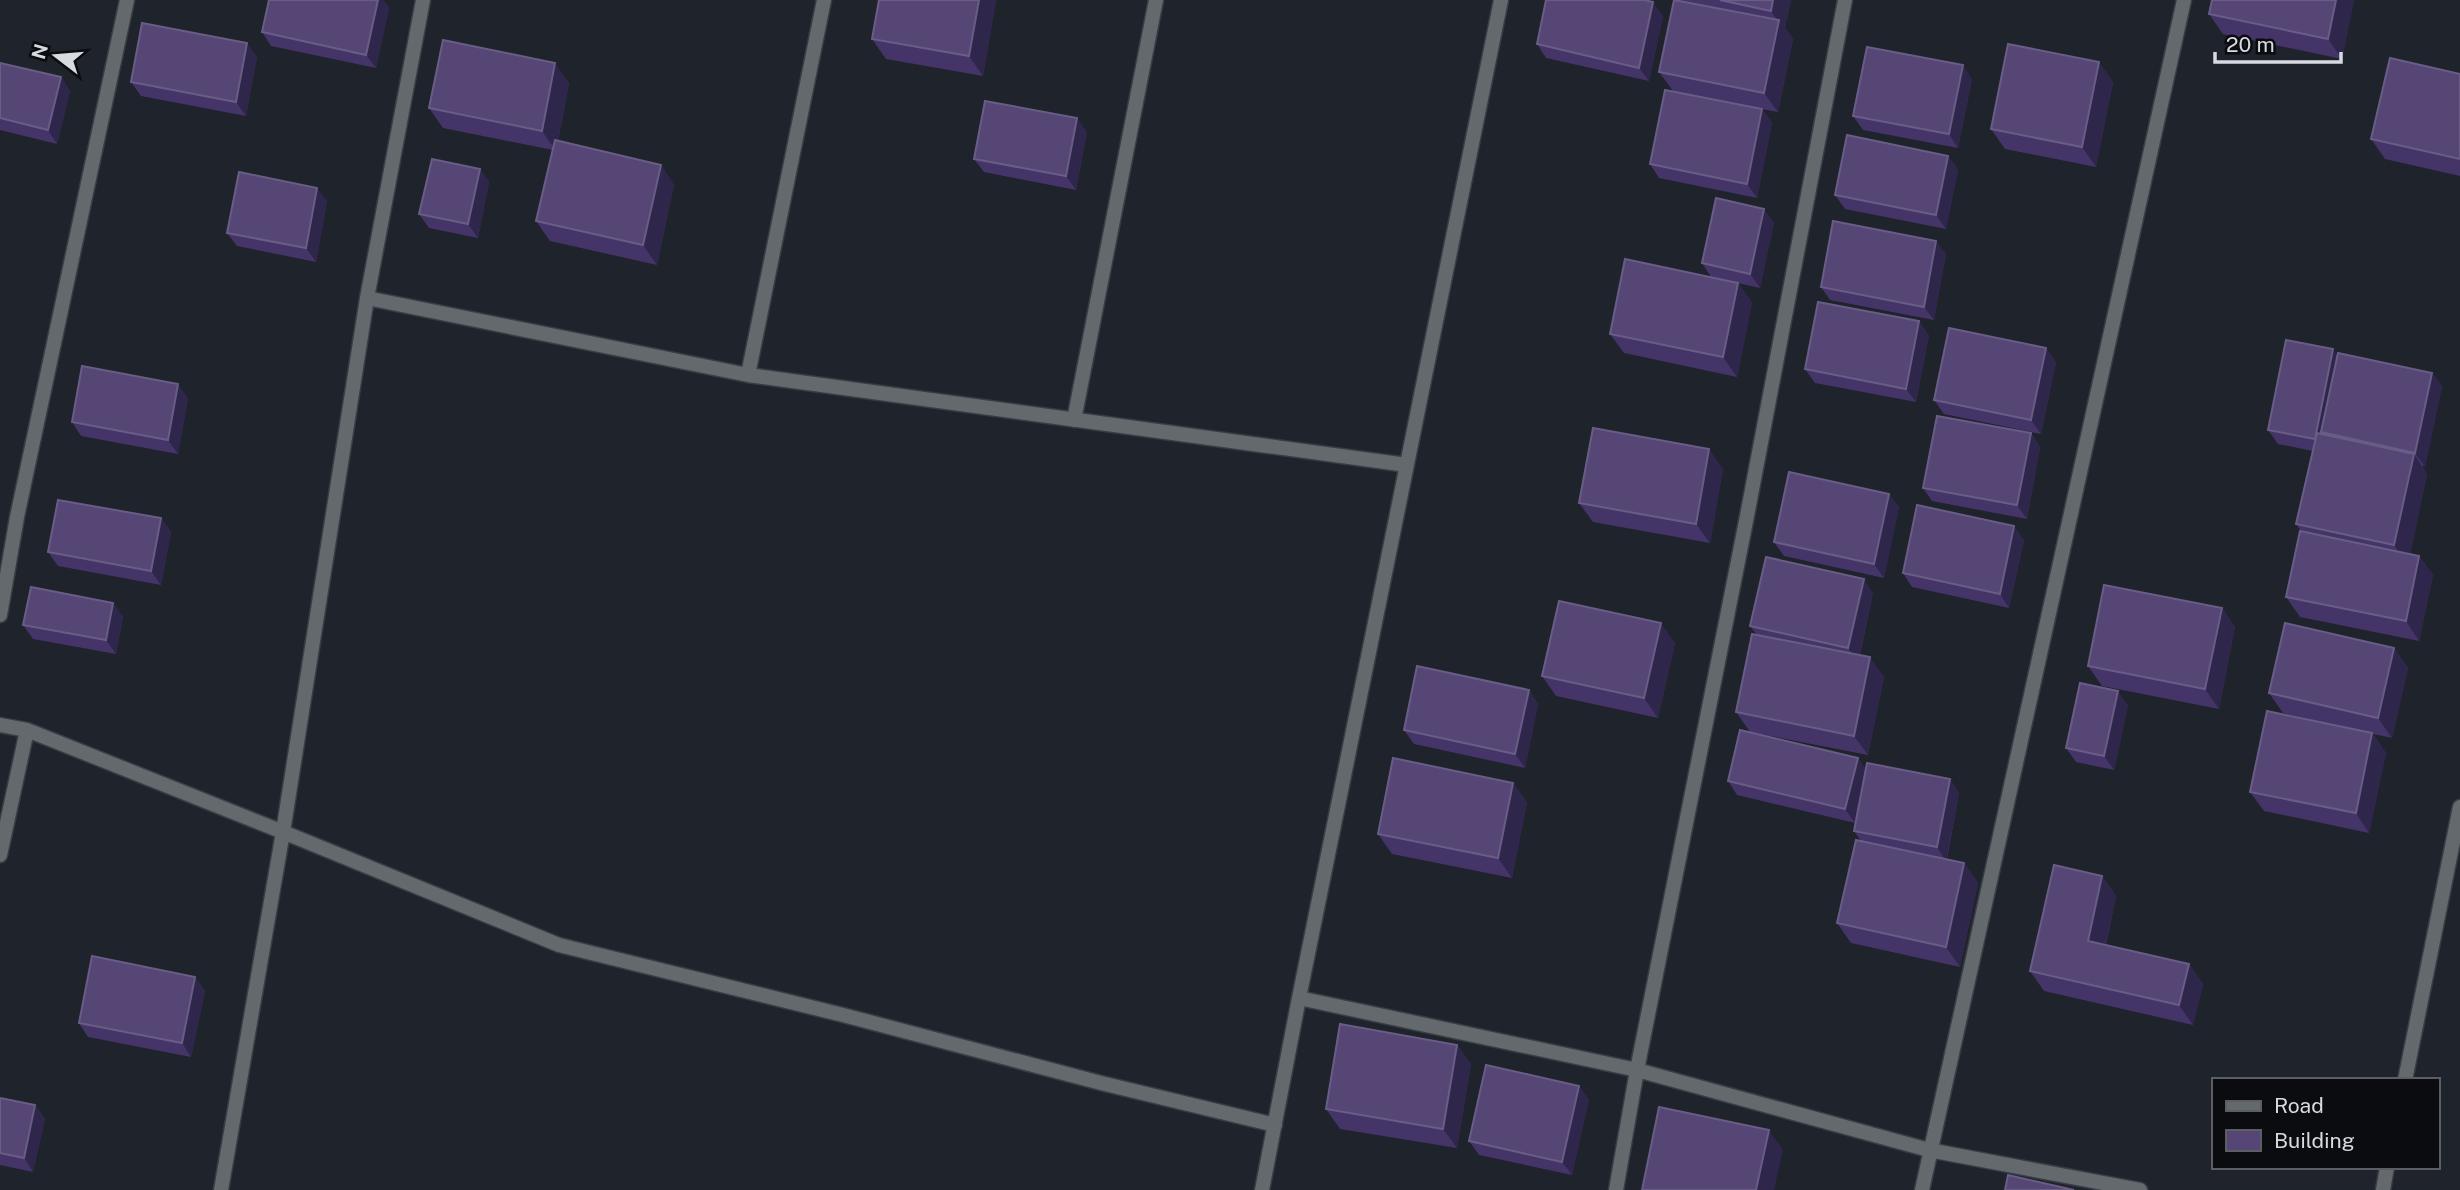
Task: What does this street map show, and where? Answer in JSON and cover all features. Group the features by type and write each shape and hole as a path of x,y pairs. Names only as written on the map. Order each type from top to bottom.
{"street":[{"path":"0,615 16,517 127,0"},
{"path":"221,1190 284,832 367,298 423,0"},
{"path":"748,375 824,0"},
{"path":"1074,420 1156,0"},
{"path":"1262,1190 1501,0"},
{"path":"1616,1190 1845,0"},
{"path":"1922,1190 2184,0"},
{"path":"367,298 748,375 1407,466"},
{"path":"0,725 27,730 559,945 1275,1125"},
{"path":"0,855 27,730"},
{"path":"2405,1078 2460,807"},
{"path":"1299,998 1637,1070 1929,1150 2140,1190"},
{"path":"2382,1190 2387,1169"}],"building":[{"path":"269,0 378,0 366,55 262,32"},
{"path":"879,0 979,0 969,56 872,39"},
{"path":"1546,0 1653,2 1639,68 1537,44"},
{"path":"1674,0 1779,20 1764,93 1659,72"},
{"path":"1720,0 1773,0 1771,11"},
{"path":"2212,0 2336,0 2328,39 2209,14"},
{"path":"142,23 247,43 236,102 131,82"},
{"path":"443,40 555,63 542,131 429,108"},
{"path":"2008,44 2099,62 2082,147 1991,129"},
{"path":"1867,47 1963,65 1949,134 1853,116"},
{"path":"2390,58 2460,74 2460,159 2371,139"},
{"path":"0,63 61,77 48,130 0,118"},
{"path":"1665,90 1762,109 1747,184 1650,164"},
{"path":"985,101 1077,118 1066,176 974,159"},
{"path":"1847,135 1948,156 1936,215 1835,195"},
{"path":"555,140 661,165 643,245 536,221"},
{"path":"432,159 480,169 468,224 419,214"},
{"path":"239,172 317,188 306,248 227,233"},
{"path":"1716,198 1764,209 1750,274 1702,263"},
{"path":"1833,221 1936,241 1924,307 1821,287"},
{"path":"1625,259 1738,283 1723,357 1610,334"},
{"path":"1818,302 1919,321 1906,389 1805,369"},
{"path":"1949,328 2046,348 2031,420 1934,400"},
{"path":"2286,340 2333,349 2315,439 2268,430"},
{"path":"2338,353 2432,373 2415,453 2321,432"},
{"path":"82,366 178,384 168,440 72,422"},
{"path":"1937,416 2031,433 2017,505 1923,488"},
{"path":"1593,428 1709,449 1696,524 1579,503"},
{"path":"2317,433 2414,454 2394,545 2296,524"},
{"path":"1789,472 1889,494 1874,564 1774,542"},
{"path":"58,500 161,518 151,571 48,552"},
{"path":"1917,505 2014,526 2000,594 1903,573"},
{"path":"2300,531 2419,556 2406,621 2286,597"},
{"path":"1766,557 1864,579 1848,648 1750,626"},
{"path":"2104,585 2222,608 2205,689 2088,666"},
{"path":"31,587 113,603 106,640 23,625"},
{"path":"1559,601 1661,623 1644,698 1542,676"},
{"path":"2285,623 2394,648 2378,718 2269,693"},
{"path":"1752,634 1870,657 1854,736 1736,712"},
{"path":"1417,666 1529,690 1515,754 1404,730"},
{"path":"2080,683 2118,691 2104,756 2066,748"},
{"path":"2267,711 2372,733 2356,813 2250,792"},
{"path":"1740,730 1858,758 1845,809 1728,781"},
{"path":"1393,758 1513,783 1498,858 1378,834"},
{"path":"1867,763 1950,779 1937,847 1854,831"},
{"path":"1856,840 1964,863 1946,947 1837,923"},
{"path":"2054,865 2102,876 2088,941 2189,964 2179,1005 2030,971"},
{"path":"92,956 195,977 182,1043 79,1023"},
{"path":"1340,1024 1457,1045 1443,1129 1326,1109"},
{"path":"1486,1065 1579,1086 1562,1162 1469,1141"},
{"path":"0,1098 35,1105 24,1158 0,1153"},
{"path":"1659,1107 1769,1130 1756,1190 1642,1190"},
{"path":"2008,1175 2074,1190 2005,1190"}]}
